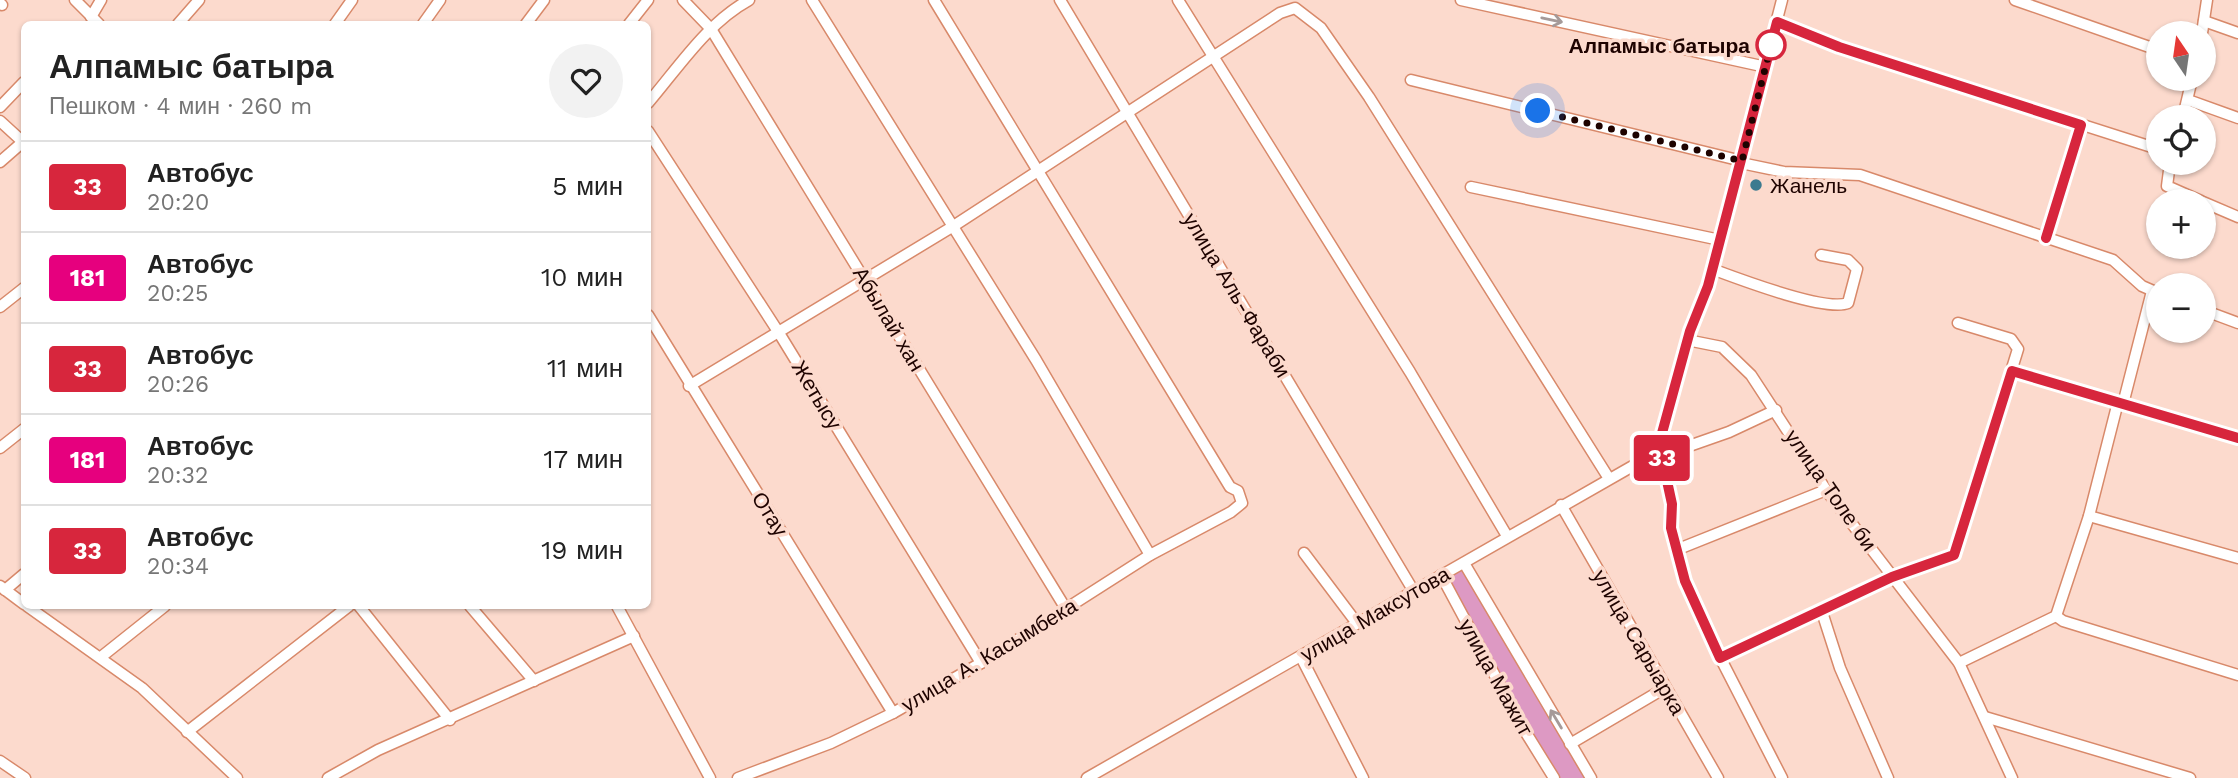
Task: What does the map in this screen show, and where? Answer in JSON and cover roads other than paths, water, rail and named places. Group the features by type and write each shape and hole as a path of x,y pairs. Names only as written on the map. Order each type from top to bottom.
{"street":[{"path":"75,0 95,21"},
{"path":"95,21 101,0"},
{"path":"186,21 199,0"},
{"path":"337,21 352,0"},
{"path":"425,21 440,0"},
{"path":"528,21 544,0"},
{"path":"631,21 648,0"},
{"name":"Абылай хан","path":"683,0 711,29 1066,609"},
{"path":"651,99 711,29 733,9 749,0"},
{"path":"812,0 1036,360 1150,555"},
{"path":"934,0 1039,171"},
{"name":"улица Аль-Фараби","path":"1060,0 1413,590"},
{"path":"1178,0 1507,536"},
{"path":"1461,0 1766,67"},
{"path":"1782,0 1713,270 1687,340 1659,444 1672,504 1671,528 1685,581 1720,658 1782,778"},
{"path":"2015,0 2146,46"},
{"path":"2207,0 2204,20 2238,33"},
{"path":"689,386 952,227 1280,13 1295,8 1321,28 1410,161 1608,477"},
{"path":"1777,22 1839,47 2146,145"},
{"path":"1411,80 1784,172 1860,175 2113,260 2146,285"},
{"path":"0,107 21,85"},
{"path":"2187,105 2190,91"},
{"path":"2188,100 2238,118"},
{"path":"0,121 21,138"},
{"path":"2046,238 2081,125"},
{"name":"Жетысу","path":"651,136 779,333 981,663"},
{"path":"0,162 21,144"},
{"name":"улица А. Касымбека","path":"738,778 831,743 893,713 981,663 1150,555 1231,512 1242,503 1238,491 1230,487 1039,171"},
{"path":"2168,175 2167,186 2174,189"},
{"path":"1471,187 1720,240"},
{"path":"2216,208 2238,217"},
{"path":"1713,270 1816,302 1839,307 1848,303 1857,269 1848,260 1821,255"},
{"path":"0,307 21,290"},
{"path":"2216,315 2238,323"},
{"name":"Отау","path":"651,321 893,713"},
{"path":"1959,663 2056,616 2089,516 2146,321"},
{"path":"1720,658 1892,577 1954,555 2018,349 2011,340 1958,323"},
{"name":"улица Толе би","path":"1687,340 1722,347 1738,360 1776,410 1826,490 1959,663 2012,778"},
{"path":"2012,371 2238,438"},
{"path":"1659,444 1672,452 1729,432 1776,410"},
{"path":"0,448 21,431"},
{"name":"улица Максутова","path":"1087,778 1301,657 1356,622 1464,563 1608,477 1638,463 1659,444"},
{"path":"1676,550 1826,490"},
{"name":"улица Сарыарка","path":"1561,505 1718,778"},
{"path":"2089,516 2238,558"},
{"path":"1304,553 1356,622"},
{"path":"1464,563 1591,778"},
{"name":"улица Мажит","path":"1441,575 1523,728 1554,778"},
{"path":"21,576 2,588 21,601"},
{"path":"32,609 142,688 237,778"},
{"path":"100,657 161,609"},
{"path":"187,732 345,609"},
{"path":"361,609 450,720"},
{"path":"473,609 534,681"},
{"path":"619,609 710,778"},
{"path":"1822,612 1840,668 1888,778"},
{"path":"2056,616 2063,621 2238,675"},
{"path":"328,778 378,750 634,636"},
{"path":"1301,657 1363,778"},
{"path":"1570,744 1665,688"},
{"path":"1985,717 2190,778"},
{"path":"0,761 25,778"}],"place":[{"name":"Алпамыс батыра","path":"1771,45"},
{"name":"Жанель","path":"1756,185"}]}
